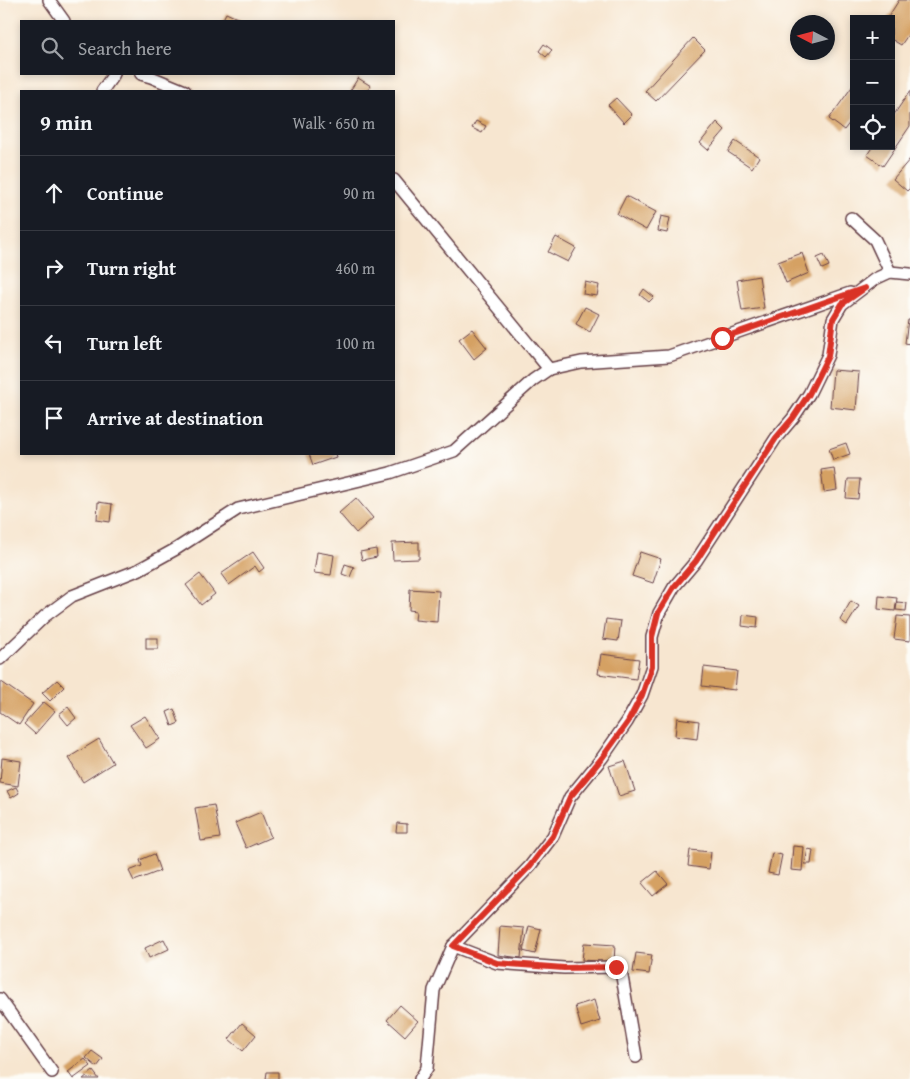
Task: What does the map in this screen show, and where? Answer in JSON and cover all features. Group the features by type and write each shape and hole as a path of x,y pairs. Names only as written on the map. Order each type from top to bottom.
{"street":[{"path":"49,0 63,20"},
{"path":"103,90 113,75"},
{"path":"144,75 183,90"},
{"path":"395,181 549,369"},
{"path":"851,218 875,240 890,272"},
{"path":"420,1079 426,1068 434,990 453,946 530,866 553,836 570,797 628,722 642,695 652,666 652,637 658,613 674,587 696,561 776,438 793,418 809,394 828,356 833,319 842,304 875,279 890,272 910,274"},
{"path":"0,659 45,616 72,596 138,570 176,549 238,509 390,473 454,451 533,380 549,369 581,362 669,356 865,288"},
{"path":"453,946 497,963 564,968 616,967 621,972 636,1057"},
{"path":"0,999 52,1072"}],"building":[{"path":"899,0 910,0 910,32 901,45 895,41 895,15 890,15"},
{"path":"226,13 242,20 222,20"},
{"path":"693,38 705,50 656,101 645,91"},
{"path":"544,44 552,50 546,57 539,51"},
{"path":"358,78 371,86 368,90 351,90"},
{"path":"850,90 850,122 844,130 829,119"},
{"path":"910,91 910,126 895,148 895,113"},
{"path":"616,98 632,115 624,123 608,105"},
{"path":"476,121 486,126 482,133 472,128"},
{"path":"717,122 725,130 708,150 700,143"},
{"path":"735,141 759,157 752,168 728,152"},
{"path":"870,150 894,150 883,166 867,155"},
{"path":"910,159 910,188 907,191 893,179"},
{"path":"626,196 656,212 646,230 617,214"},
{"path":"661,216 670,218 667,233 658,231"},
{"path":"556,237 576,248 568,262 548,252"},
{"path":"802,253 809,273 786,283 778,262"},
{"path":"824,255 829,266 822,269 817,258"},
{"path":"759,276 764,308 742,311 737,280"},
{"path":"585,282 599,285 597,296 583,294"},
{"path":"644,289 654,297 649,302 640,295"},
{"path":"585,307 599,314 590,332 576,324"},
{"path":"908,320 910,320 910,344 905,343"},
{"path":"472,329 487,348 474,359 459,339"},
{"path":"833,370 859,372 856,410 830,407"},
{"path":"846,443 850,454 833,460 829,449"},
{"path":"309,455 335,455 336,457 313,465"},
{"path":"834,468 837,490 824,492 821,470"},
{"path":"848,479 860,479 858,499 846,498"},
{"path":"356,498 373,518 356,533 339,513"},
{"path":"98,502 112,504 110,522 97,520"},
{"path":"419,542 419,559 393,560 392,543"},
{"path":"376,549 377,557 362,560 360,552"},
{"path":"253,552 264,568 259,572 255,566 229,585 221,574"},
{"path":"317,552 334,555 331,575 314,573"},
{"path":"640,552 661,559 653,583 632,576"},
{"path":"345,564 354,567 350,577 342,574"},
{"path":"200,574 215,594 201,605 186,585"},
{"path":"410,589 439,591 437,622 415,620 416,611 409,610"},
{"path":"879,596 897,598 895,611 878,609"},
{"path":"851,601 859,606 847,625 840,620"},
{"path":"897,602 907,603 906,611 896,610"},
{"path":"743,615 758,617 757,628 742,626"},
{"path":"897,616 910,617 910,641 894,639"},
{"path":"606,619 621,621 618,641 603,639"},
{"path":"146,638 158,638 158,649 146,649"},
{"path":"601,654 639,659 636,679 598,674"},
{"path":"704,667 737,671 735,690 702,686"},
{"path":"57,680 64,687 50,701 42,693"},
{"path":"0,681 33,704 19,725 0,712"},
{"path":"44,702 55,711 35,734 24,724"},
{"path":"68,707 76,718 68,725 59,714"},
{"path":"174,709 179,723 172,726 167,712"},
{"path":"145,716 160,739 146,748 130,725"},
{"path":"677,718 699,721 697,739 675,736"},
{"path":"99,739 113,763 83,782 68,758"},
{"path":"2,758 21,761 18,786 0,783"},
{"path":"625,761 635,791 619,796 609,766"},
{"path":"16,787 19,793 11,798 7,791"},
{"path":"214,805 220,838 201,841 195,808"},
{"path":"261,812 271,837 246,848 235,823"},
{"path":"397,823 407,824 407,832 396,832"},
{"path":"793,846 804,847 802,871 791,870"},
{"path":"808,849 813,850 811,864 805,864"},
{"path":"690,850 711,852 709,869 688,866"},
{"path":"772,853 782,855 778,875 768,873"},
{"path":"154,854 160,871 134,881 129,871 142,866 140,860"},
{"path":"657,871 668,884 653,896 642,883"},
{"path":"500,926 524,928 521,958 498,955"},
{"path":"529,926 541,929 535,954 523,951"},
{"path":"164,939 169,949 149,958 145,948"},
{"path":"584,943 615,945 614,962 582,960"},
{"path":"636,953 652,955 649,974 633,972"},
{"path":"594,1000 600,1021 581,1027 575,1006"},
{"path":"400,1005 418,1021 405,1036 387,1020"},
{"path":"242,1023 256,1035 243,1051 229,1039"},
{"path":"92,1051 103,1059 97,1067 86,1058"},
{"path":"85,1059 91,1066 73,1079 68,1072"},
{"path":"93,1071 99,1079 83,1079"},
{"path":"267,1072 278,1072 278,1079 266,1079"}],"route":[{"path":"616,967 564,968 497,963 453,946 530,866 553,836 570,797 628,722 642,695 652,666 652,637 658,613 674,587 696,561 776,438 793,418 809,394 828,356 833,319 842,304 865,288 722,338"}]}
